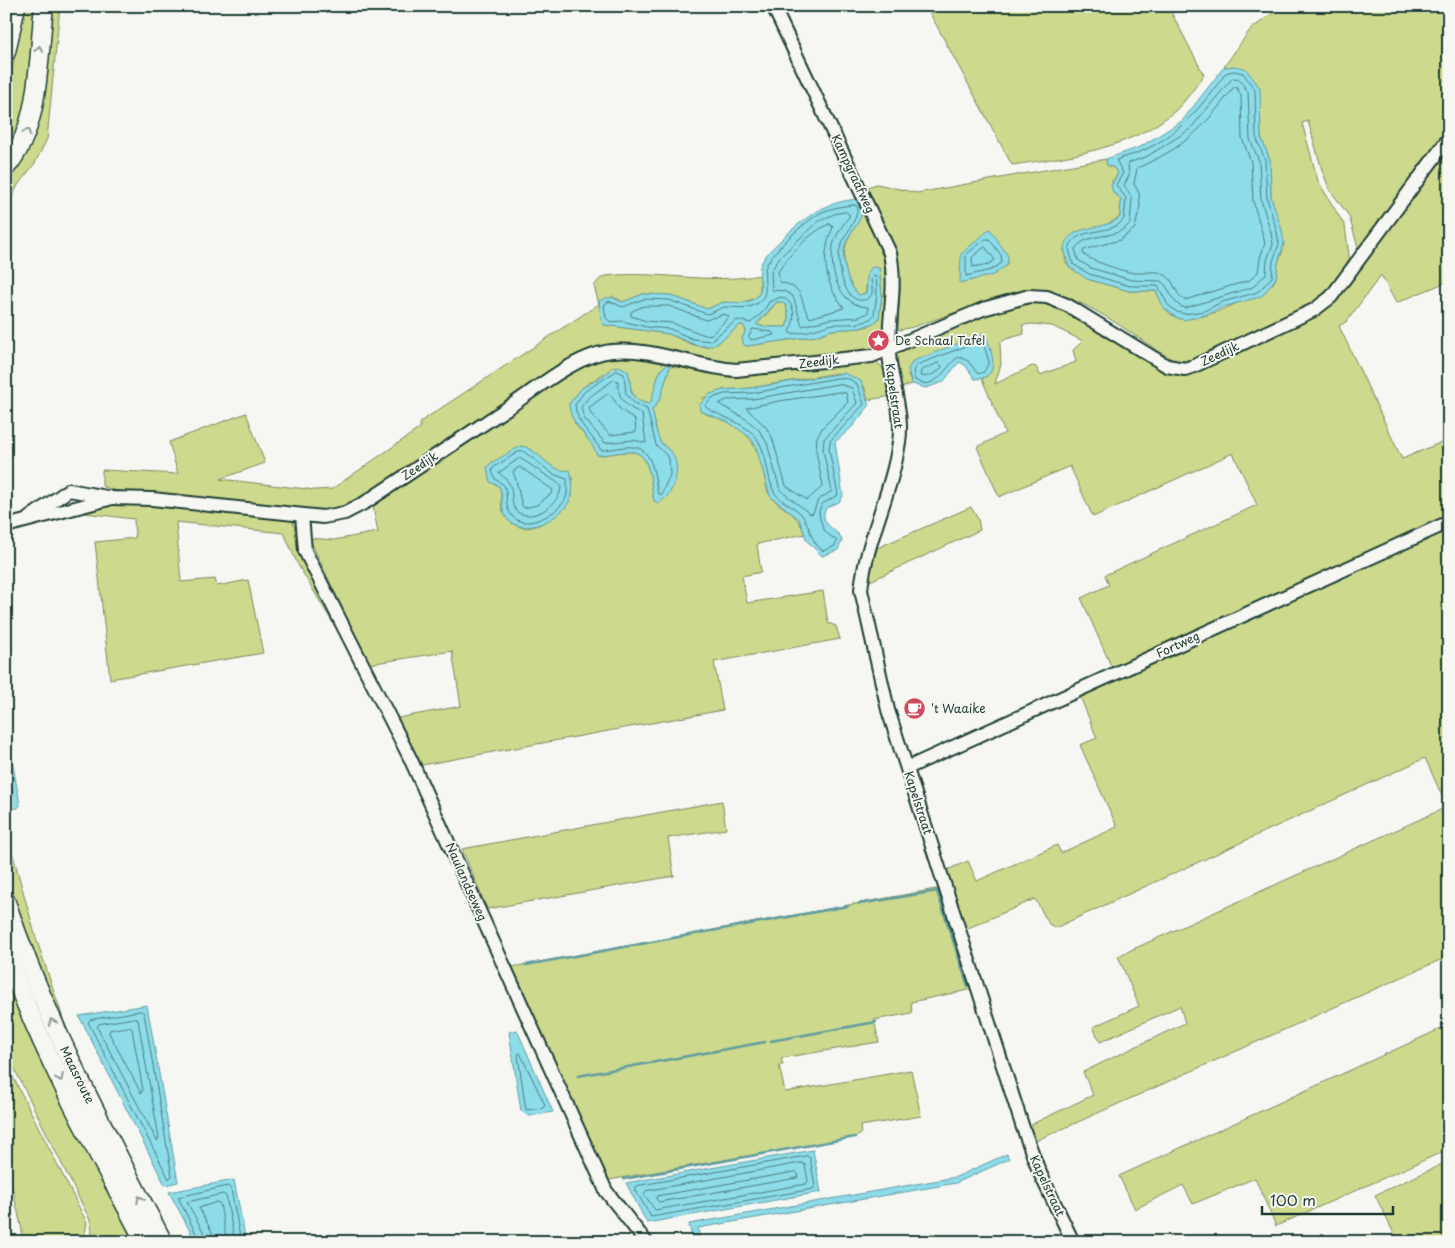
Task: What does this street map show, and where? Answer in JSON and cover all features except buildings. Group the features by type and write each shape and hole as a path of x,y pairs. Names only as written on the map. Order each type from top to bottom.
{"highway":[{"path":"6,52 16,6"},
{"path":"6,167 23,142 33,111 44,6"},
{"name":"Maasroute","path":"6,902 25,957 67,1056 163,1242"},
{"name":"Maasroute","path":"6,953 39,1035 65,1090 144,1242"}],"street":[{"name":"Kampgraafweg","path":"773,6 890,253 894,290 889,350"},
{"name":"Zeedijk","path":"29,518 69,490 112,498 152,499 302,515 334,515 358,507 551,379 585,358 596,354 609,351 637,351 715,369 736,370 872,356 983,309 1029,296 1047,297 1067,305 1167,366 1185,369 1314,310 1330,297 1449,138"},
{"name":"Kapelstraat","path":"889,350 900,441 893,472 863,570 861,590 884,695 1027,1141 1039,1171 1073,1242"},
{"name":"Zeedijk","path":"6,526 29,518 112,498"},
{"name":"Naulandseweg","path":"302,515 303,536 309,560 410,758 606,1191 646,1242"},
{"name":"Fortweg","path":"907,768 1449,522"}],"green space":[{"path":"25,6 40,6 25,121 6,154 6,99"},
{"path":"50,6 60,6 47,139 35,163 18,185 6,210 6,171 17,158"},
{"path":"926,6 1168,6 1204,75 1175,111 1158,124 1139,134 1119,143 1098,149 1054,159 1012,165"},
{"path":"1282,6 1443,6 1444,17 1449,23 1449,130 1359,251 1349,216 1330,190 1323,173 1308,121 1302,123 1318,181 1345,226 1350,263 1331,289 1310,306 1195,359 1177,361 1094,310 1074,300 1053,293 1033,291 1012,293 913,327 898,329 900,288 898,267 867,187 877,184 917,193 1106,159 1107,165 1114,168 1118,174 1112,181 1113,192 1121,199 1120,217 1064,249 1066,263 1087,279 1129,291 1156,291 1168,311 1174,316 1184,319 1196,318 1223,309 1272,285 1276,278 1278,262 1283,251 1271,197 1270,160 1261,137 1260,114 1234,66 1224,67 1250,30","holes":["992,234 1005,252 961,254"]},
{"path":"1449,146 1449,281 1396,303 1381,275 1347,321 1339,326 1402,459 1449,439 1449,516 1112,668 1081,598 1109,585 1105,575 1257,505 1233,453 1093,517 1070,466 999,497 977,447 1005,433 982,379 987,376 991,348 908,375 912,384 901,388 895,351 1012,303 1047,299 1168,369 1249,346 1323,312","holes":["1022,325 1052,326 1083,341 1073,350 1076,362 1040,375 1036,367 1032,366 995,384 1001,364 1000,343 1006,339 1024,334"]},
{"path":"863,206 888,270 886,336 881,345 874,350 745,365 721,364 626,345 599,347 551,375 350,504 313,513 128,492 122,493 102,486 102,470 178,474 169,442 246,413 265,463 220,479 315,490 332,489 420,428 420,422 599,304 594,286 600,279 606,276 645,275 722,279 760,275 760,293 756,298 737,304 724,302 707,309 670,295 643,294 623,302 612,296 604,325 669,334 691,344 705,347 718,343 740,325 743,325 746,330 742,339 747,346 815,336 832,330 869,326 879,318 882,295 879,268 866,286 866,293 859,295 847,275 844,260 846,244 859,219"},
{"path":"777,302 786,305 789,319 786,327 757,325"},
{"path":"620,355 668,364 659,376 651,402 641,402 634,397 630,378 615,366 582,388 569,404 575,424 593,445 597,455 633,452 643,458 649,472 654,501 668,494 676,470 669,450 661,443 658,437 652,410 660,399 670,366 723,375 875,360 879,364 886,376 892,396 868,400 864,386 837,373 751,388 723,390 703,398 706,414 736,426 750,439 759,457 768,492 779,505 793,514 805,534 757,544 761,572 742,576 747,603 823,591 828,623 836,626 840,639 714,662 723,710 422,765 398,718 461,706 452,651 369,664 309,538 334,540 378,532 372,502 588,363 601,357","holes":["521,446 531,450 556,470 572,477 572,497 549,519 530,527 521,527 512,523 504,513 499,486 494,484"]},
{"path":"120,502 293,521 297,540 306,564 343,640 297,563 284,533 176,522 181,582 215,579 217,586 248,580 263,653 110,679 95,542 135,538 134,519 76,512"},
{"path":"971,507 978,519 980,530 868,582 877,548"},
{"path":"1449,528 1449,956 1033,1142 1028,1126 1093,1095 1083,1072 1185,1023 1180,1006 1100,1042 1093,1027 1139,1006 1118,956 1447,807 1425,758 1055,928 1049,924 1035,899 966,929 947,870 968,861 977,881 1057,845 1061,853 1117,827 1080,745 1097,738 1079,694"},
{"path":"722,801 726,829 668,838 674,876 487,909 462,849"},
{"path":"6,830 36,938 75,1054 63,1030 10,886 6,873"},
{"path":"941,888 973,989 911,1002 912,1013 874,1020 879,1042 781,1058 783,1065 779,1065 785,1092 911,1070 921,1116 860,1126 861,1134 856,1137 609,1180 512,967"},
{"path":"6,977 48,1075 134,1242 88,1242 92,1231 90,1220 6,1052"},
{"path":"1449,1025 1449,1149 1276,1226 1255,1178 1193,1204 1183,1185 1135,1209 1119,1176"},
{"path":"6,1063 87,1223 83,1242 21,1242 22,1230 6,1160"},
{"path":"1449,1161 1449,1242 1398,1242 1375,1195"}],"water":[{"path":"1224,67 1245,68 1260,88 1261,137 1270,160 1271,197 1282,230 1284,244 1278,262 1276,278 1263,295 1223,307 1205,315 1184,320 1175,317 1164,308 1156,291 1129,291 1087,279 1069,267 1064,249 1067,240 1072,235 1114,222 1120,217 1121,199 1113,192 1111,186 1118,174 1114,168 1107,165 1106,159 1140,147 1182,121"},
{"path":"860,199 862,213 844,248 845,268 854,290 859,295 866,293 867,276 872,267 879,268 882,295 879,318 876,322 860,328 832,330 815,336 747,346 744,345 742,339 746,330 743,325 740,325 712,346 698,346 669,334 604,325 601,320 599,301 609,298 623,302 643,294 670,295 707,309 721,303 750,301 758,296 760,292 760,267 763,259 772,249 807,217 826,207 848,200","holes":["781,302 786,305 789,319 786,327 757,325 757,322 763,318 774,304"]},
{"path":"990,229 1008,256 1007,265 993,275 960,283 961,254"},
{"path":"985,333 993,362 992,369 984,378 975,379 965,365 959,362 943,382 926,388 912,384 908,369 913,361"},
{"path":"668,364 670,366 660,399 652,410 660,441 672,453 677,468 672,489 658,503 654,501 649,472 643,458 633,452 597,455 590,442 576,425 570,412 569,404 582,388 619,366 628,371 631,391 636,399 648,404 651,402 662,368"},
{"path":"844,373 861,381 869,406 851,428 835,442 843,496 839,502 826,508 824,519 842,541 838,550 822,556 807,541 799,519 770,496 756,447 751,438 728,422 700,411 699,405 710,394 723,390 751,388"},
{"path":"521,446 528,448 556,468 570,470 572,484 571,497 562,511 545,522 526,527 518,526 506,518 501,491 499,486 490,482 487,468 491,463"},
{"path":"6,725 20,805 18,808 12,808 6,792"},
{"path":"147,1005 178,1182 165,1185 79,1016"},
{"path":"517,1030 553,1112 529,1116 521,1111 509,1032"},
{"path":"813,1150 821,1192 647,1223 626,1183"},
{"path":"1007,1154 1009,1159 956,1183 698,1228 700,1242 693,1242 689,1224 956,1177"},
{"path":"234,1180 246,1242 196,1242 169,1192"}],"waterway":[{"path":"859,904 937,891 968,986"},
{"path":"526,965 848,906"},
{"path":"771,1041 876,1022"},
{"path":"578,1076 765,1042"},
{"path":"624,1179 855,1137"}],"place":[{"name":"De Schaal Tafel","path":"879,341"},
{"name":"'t Waaike","path":"915,709"}]}
